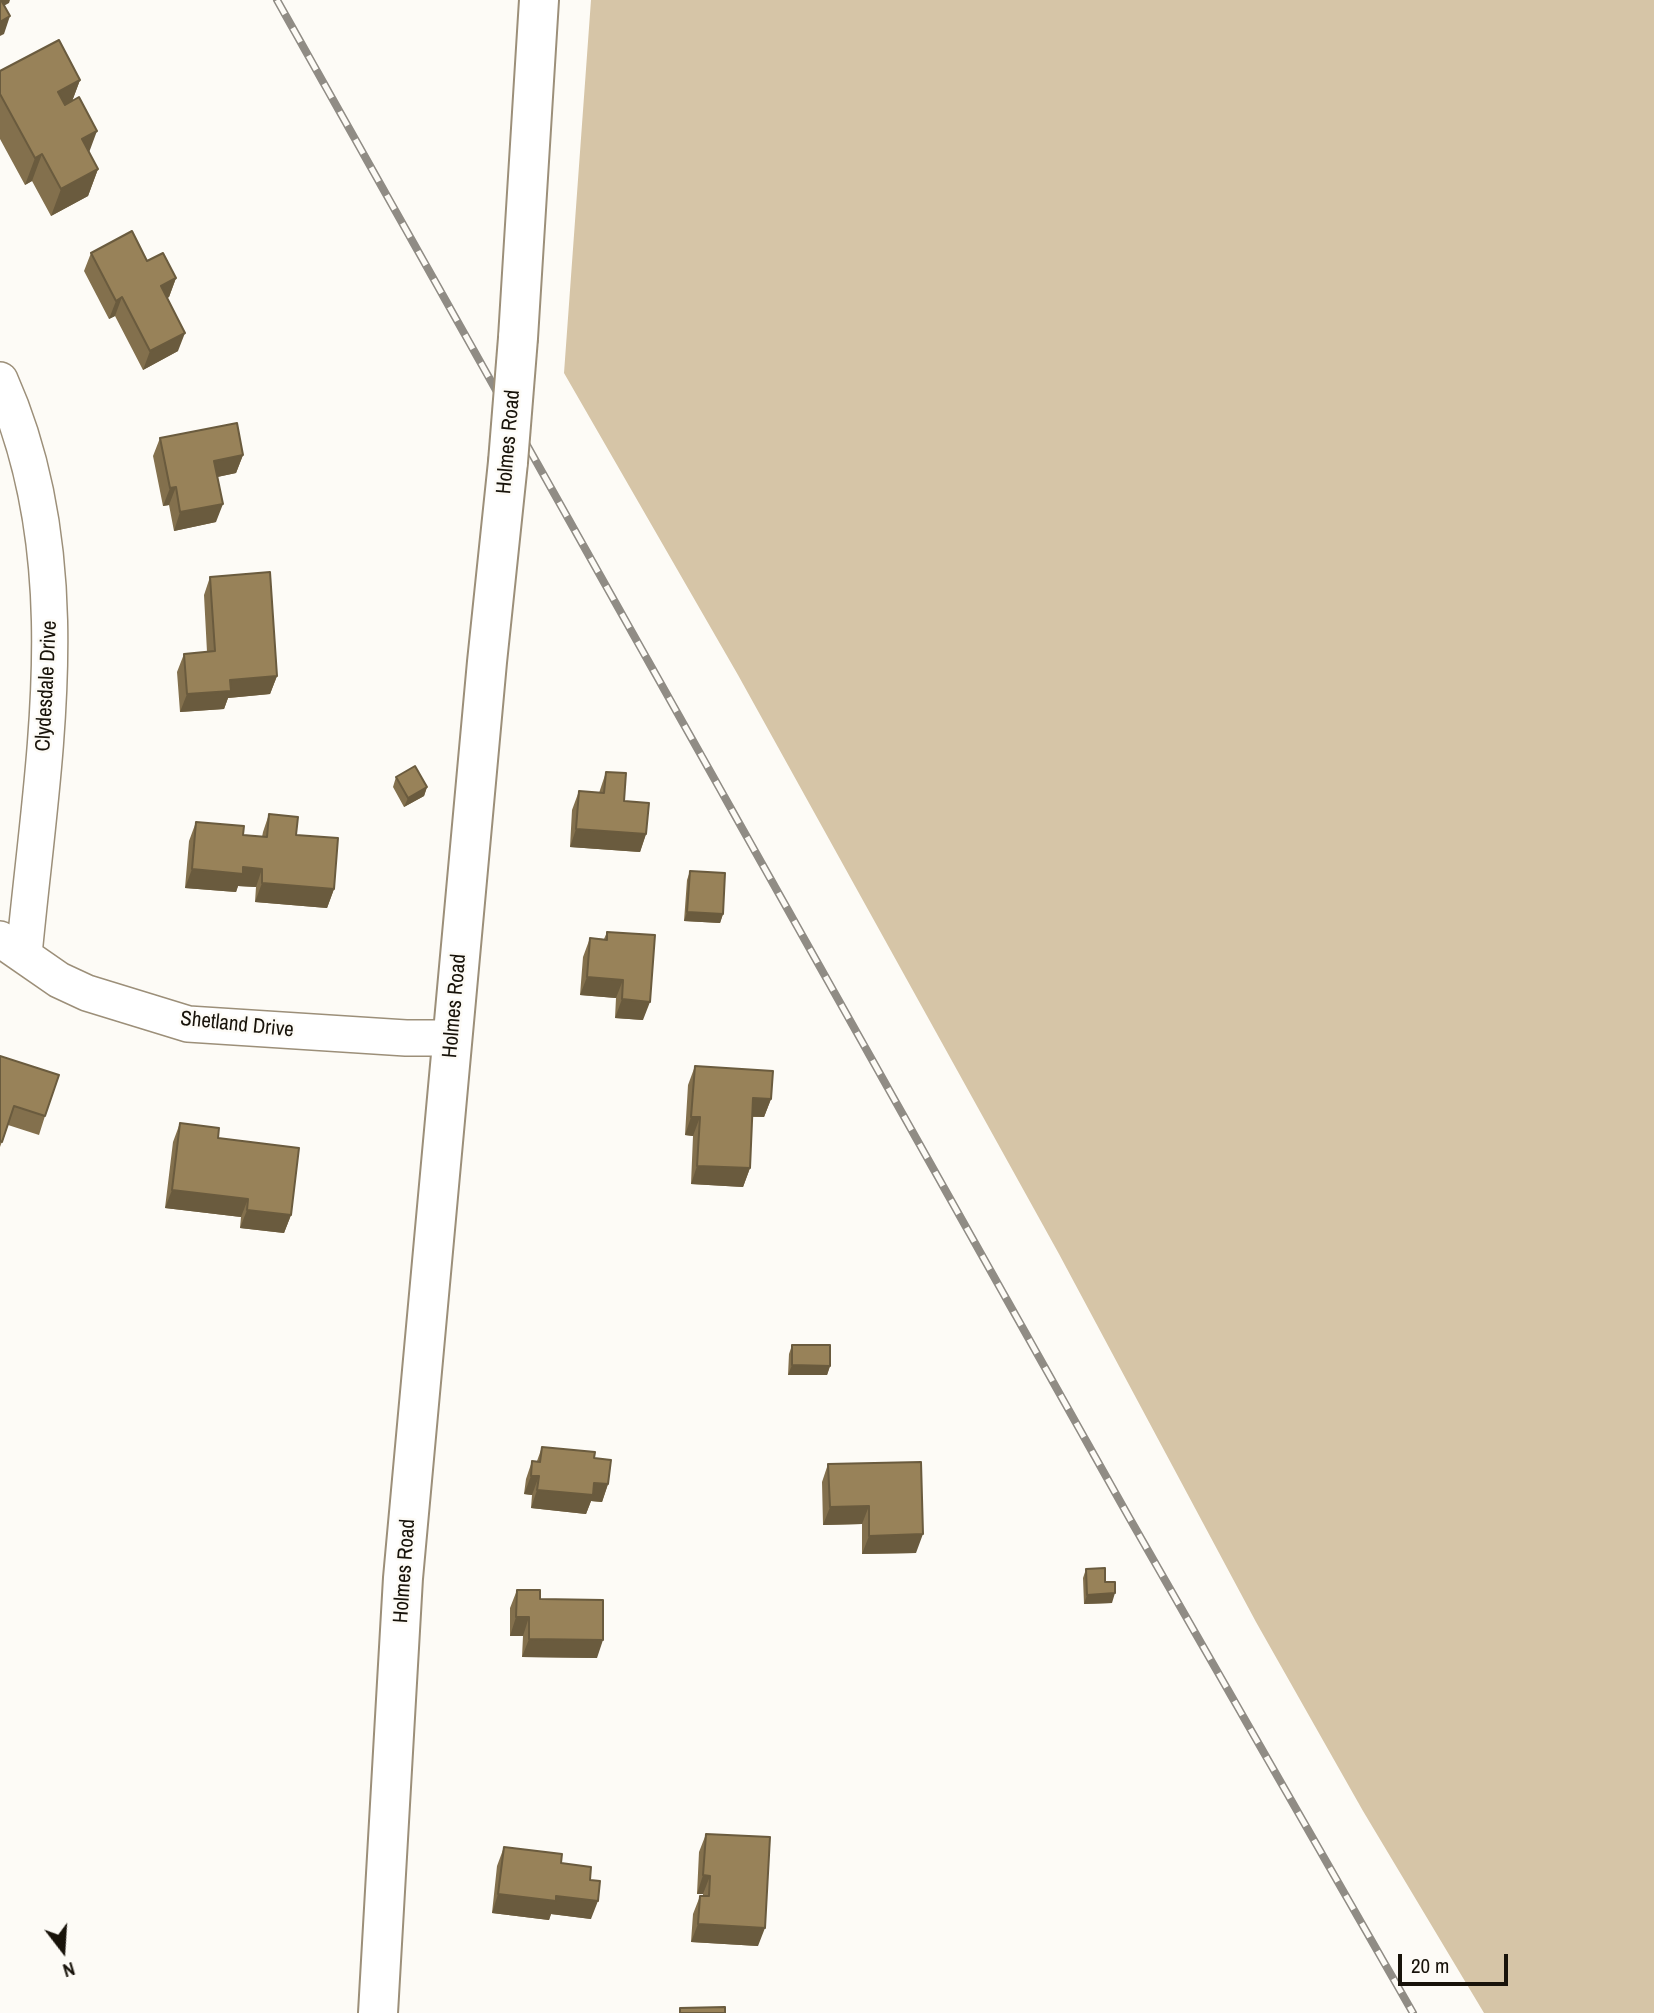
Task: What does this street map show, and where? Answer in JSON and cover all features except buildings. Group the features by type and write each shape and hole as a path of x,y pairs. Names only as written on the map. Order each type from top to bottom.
{"street":[{"name":"Holmes Road","path":"378,2013 403,1578 508,462 539,0"},
{"name":"Clydesdale Drive","path":"0,380 33,470 43,527 52,669 12,947"},
{"name":"Shetland Drive","path":"12,947 59,980 87,993 188,1024 405,1038 452,1038"}],"shaded area":[{"path":"591,0 1654,0 1654,2013 1484,2013 1363,1811 1256,1622 1059,1254 738,675 564,373"}],"railway":[{"path":"277,0 1130,1519 1413,2013"}]}
